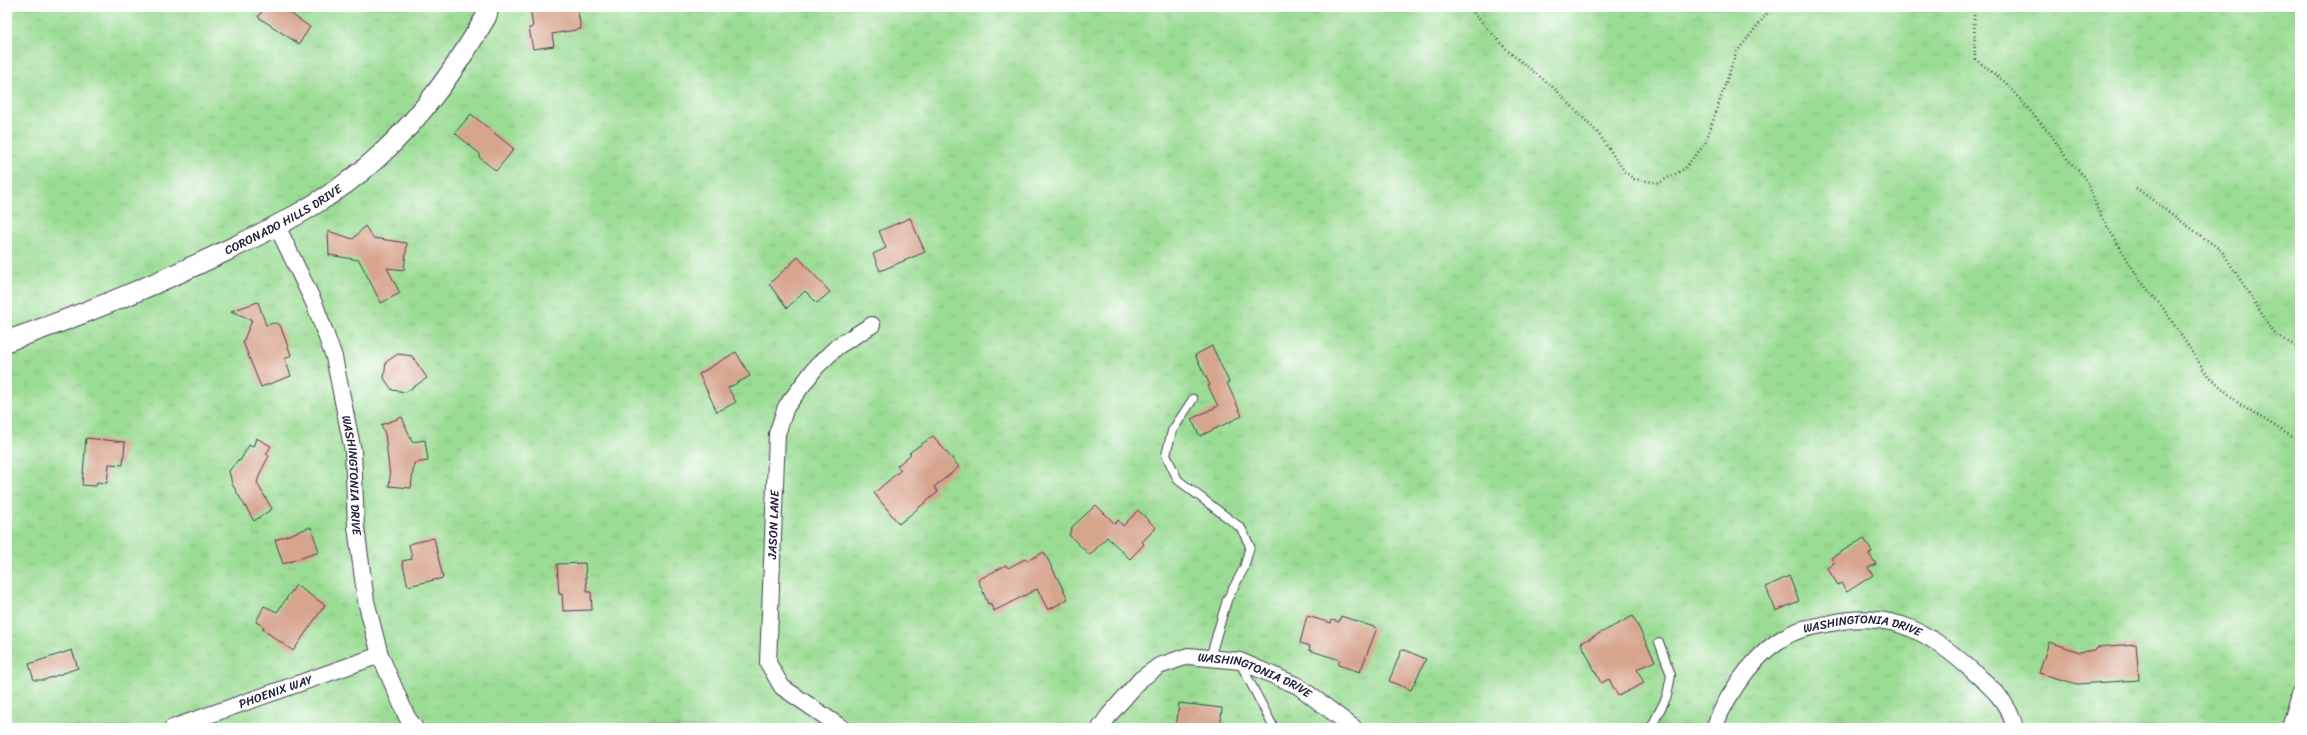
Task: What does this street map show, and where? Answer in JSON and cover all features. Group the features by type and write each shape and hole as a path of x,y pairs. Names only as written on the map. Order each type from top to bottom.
{"street":[{"name":"CORONADO HILLS DRIVE","path":"7,341 76,317 198,264 277,226 336,191 388,147 419,115 453,71 486,17 489,7"},
{"name":"WASHINGTONIA DRIVE","path":"277,226 315,305 334,357 353,451 356,527 366,600 380,656 407,717 415,728"},
{"name":"JASON LANE","path":"842,728 782,687 768,663 777,434 786,407 816,367 838,346 872,325"},
{"name":"WASHINGTONIA DRIVE","path":"1714,728 1736,683 1773,646 1799,630 1850,619 1880,620 1910,627 1943,645 2000,696 2013,718 2015,728"},
{"name":"PHOENIX WAY","path":"172,728 380,656"},
{"name":"WASHINGTONIA DRIVE","path":"1100,728 1110,714 1141,679 1160,666 1188,656 1240,661 1298,686 1354,728"},
{"path":"2290,728 2300,694"}],"lane":[{"path":"1193,399 1172,431 1166,455 1178,480 1241,528 1250,546 1244,568 1227,600 1210,658"},
{"path":"1651,728 1667,696 1671,675 1659,642"},
{"path":"1240,661 1274,728"}],"path":[{"path":"1468,7 1508,51 1555,89 1598,133 1625,172 1634,179 1659,183 1684,169 1705,144 1736,53 1772,7"},
{"path":"1974,7 1975,60 2005,82 2051,135 2068,160 2085,177 2101,216 2116,242 2139,279 2163,308 2206,373 2237,402 2300,442"},
{"path":"2136,188 2222,251 2274,333 2300,349"}],"green space":[{"path":"7,7 2300,7 2300,728 7,728"}],"building":[{"path":"265,7 281,7 310,27 299,44 258,17"},
{"path":"530,7 577,7 581,29 552,34 554,46 533,49 529,28 533,27"},
{"path":"471,114 514,149 496,171 479,157 481,155 455,133"},
{"path":"910,218 925,252 880,271 873,254 886,248 879,231"},
{"path":"365,226 373,238 407,243 404,270 387,268 400,293 381,303 359,260 329,255 328,231 353,239"},
{"path":"798,257 830,292 817,303 805,291 787,308 769,284"},
{"path":"258,302 266,325 275,323 280,325 291,355 285,359 291,376 261,387 243,342 252,320 231,311"},
{"path":"1212,346 1229,382 1227,383 1242,416 1200,436 1191,419 1218,406 1208,386 1210,385 1195,355"},
{"path":"736,352 750,376 728,388 736,402 717,412 699,374"},
{"path":"398,354 412,356 427,378 406,392 392,390 384,378 386,362"},
{"path":"402,417 412,442 425,440 428,461 414,463 411,488 389,486 390,477 385,434 381,425"},
{"path":"933,436 959,467 934,487 938,492 899,524 874,493 901,470 897,466 911,454 909,453"},
{"path":"86,438 125,442 123,465 109,464 107,483 97,482 96,486 82,485"},
{"path":"256,438 271,446 266,454 269,456 260,473 257,483 272,509 254,521 232,484 229,471 238,460 240,461 249,445 253,447"},
{"path":"1096,505 1115,524 1118,520 1123,526 1138,510 1156,528 1142,542 1144,544 1130,559 1107,537 1090,555 1069,535 1072,527"},
{"path":"311,527 319,552 283,564 275,540"},
{"path":"434,538 443,578 408,586 402,561 412,559 409,544"},
{"path":"1864,538 1872,552 1869,554 1876,564 1868,568 1873,575 1847,592 1841,583 1838,585 1827,568 1834,563 1831,558"},
{"path":"1044,552 1068,599 1048,610 1037,589 994,611 990,603 988,604 978,580 1006,565 1008,568 1025,559 1027,561"},
{"path":"585,563 587,592 591,592 592,610 563,611 562,594 559,594 557,564"},
{"path":"1789,576 1799,601 1776,611 1766,587"},
{"path":"296,585 325,605 293,651 262,629 264,627 256,622 264,606 277,612"},
{"path":"1307,616 1331,623 1332,620 1339,622 1341,616 1377,628 1360,672 1338,665 1340,660 1309,650 1310,646 1300,643"},
{"path":"1633,616 1655,661 1637,669 1644,683 1618,696 1609,679 1601,683 1581,643"},
{"path":"2049,642 2080,652 2095,650 2097,647 2136,644 2139,680 2077,684 2039,673"},
{"path":"1402,649 1426,659 1411,690 1389,681"},
{"path":"72,650 78,668 44,680 34,680 29,664"},
{"path":"1179,703 1222,708 1220,728 1176,728"}]}
